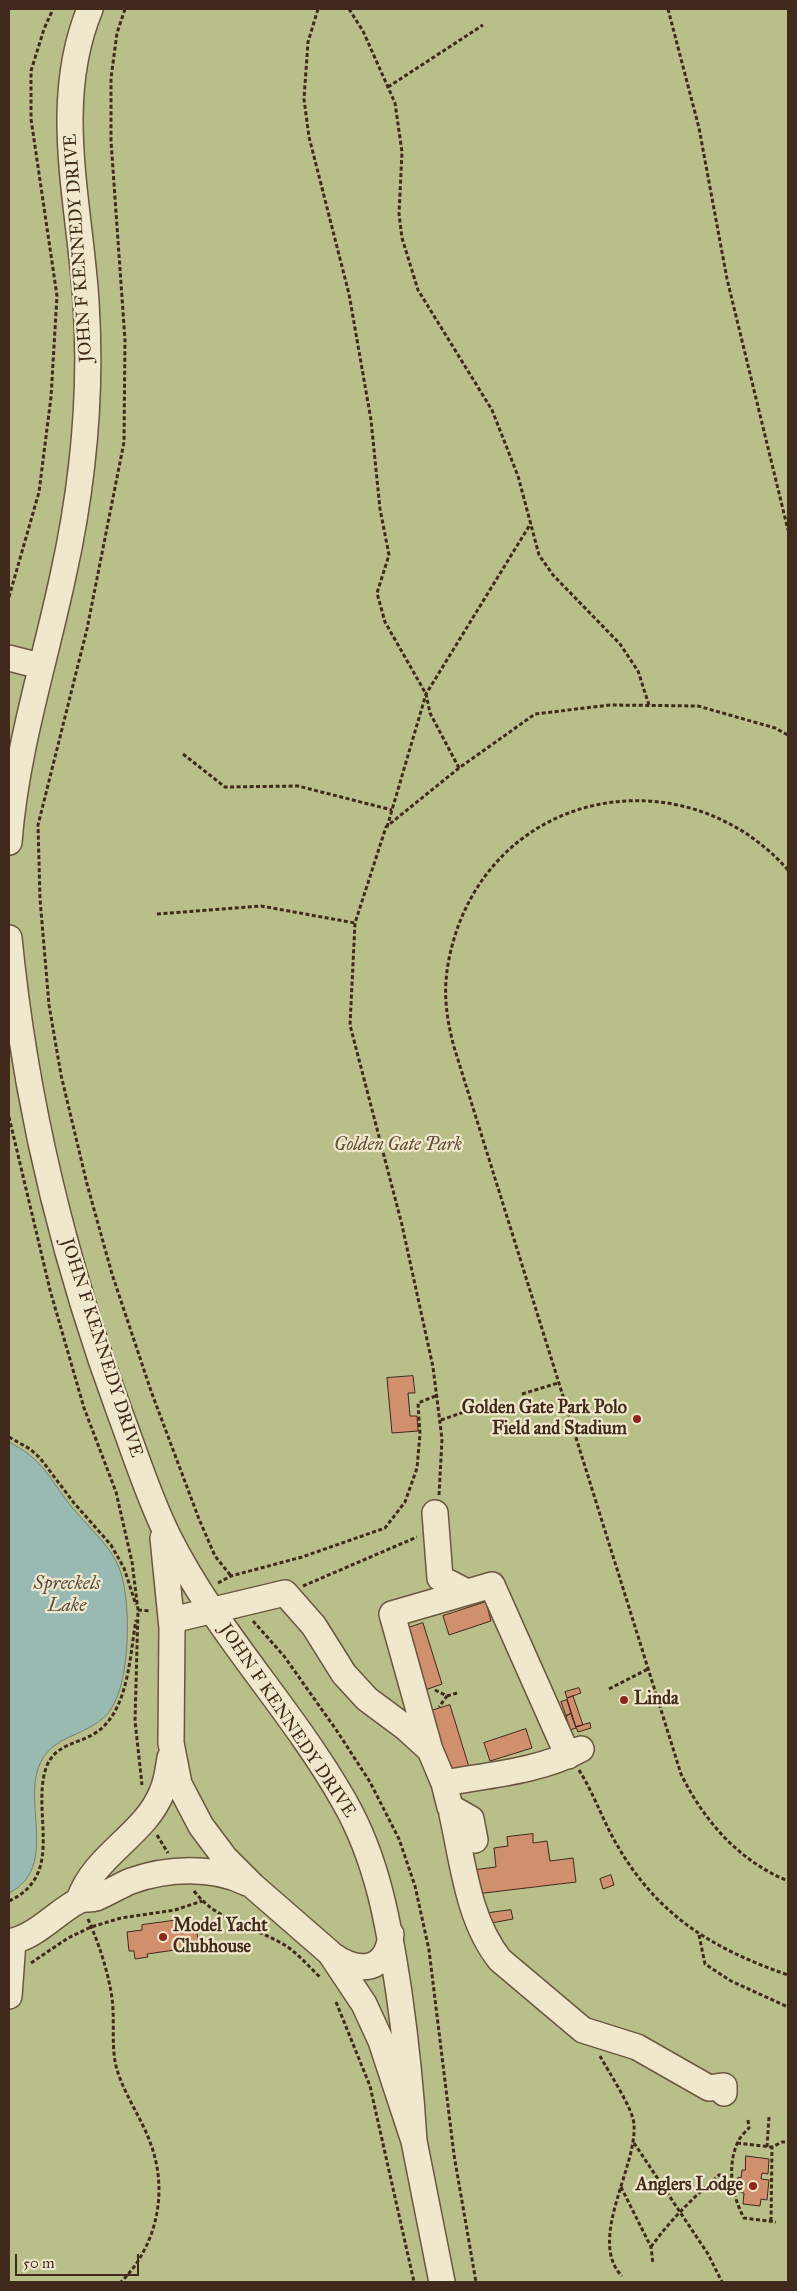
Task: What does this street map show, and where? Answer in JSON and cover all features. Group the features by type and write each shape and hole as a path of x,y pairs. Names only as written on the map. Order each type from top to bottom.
{"street":[{"name":"JOHN F KENNEDY DRIVE","path":"9,842 15,783 40,666 71,537 86,422 88,330 70,143 69,107 76,52 90,9"},
{"path":"9,658 40,666"},
{"name":"JOHN F KENNEDY DRIVE","path":"9,938 23,1044 57,1213 102,1362 160,1521 179,1557 212,1597 345,1802 372,1866 390,1934 410,2070 414,2141 442,2282"},
{"path":"435,1513 440,1578 467,1592"},
{"name":"JOHN F KENNEDY DRIVE","path":"160,1521 171,1728 176,1771 191,1810 225,1858 253,1886 330,1953 355,1988 372,2021 414,2141"},
{"path":"447,1795 510,1771 575,1752 492,1585 392,1614 430,1750 447,1795 473,1906 481,1930 492,1950 509,1969 583,2030 637,2047 709,2088 724,2086 724,2093"},
{"path":"164,1616 212,1597 286,1593 308,1618 344,1674 367,1699 406,1728 430,1750"},
{"path":"79,1900 92,1873 149,1814 162,1793 170,1756 171,1728"},
{"path":"447,1795 471,1819 475,1840"},
{"path":"9,1996 11,1942 41,1927 79,1900 96,1898 133,1880 181,1872 217,1872 253,1886"},
{"path":"330,1953 344,1964 363,1968 371,1966 385,1955 389,1946 390,1934"}],"path":[{"path":"9,597 39,492 51,397 57,296 32,119 31,71 44,29 54,9"},
{"path":"125,9 117,33 111,78 111,141 125,340 124,442 87,629 38,825 40,899 49,1005 61,1076 107,1256 151,1391 198,1519 215,1556 231,1576"},
{"path":"318,9 308,42 304,99 309,138 349,294 371,420 380,509 389,555 378,593 385,622 426,694 430,713 459,768"},
{"path":"349,9 363,31 395,103 402,152 399,214 402,238 418,290 492,410 518,476 539,555 553,575 620,644 638,671 649,705"},
{"path":"668,9 699,128 727,279 788,530"},
{"path":"388,87 484,25"},
{"path":"286,1593 404,1544 426,1528 435,1513 442,1478 441,1420 438,1395 402,1226 350,1025 355,922 392,810 426,694 531,523"},
{"path":"386,828 459,768 534,714 610,705 698,706 775,728 788,735"},
{"path":"183,754 224,787 298,786 392,810"},
{"path":"788,870 749,835 718,817 671,802 634,800 617,802 590,807 559,817 521,840 489,872 464,911 456,934 447,978 446,1001 454,1047 681,1774 698,1807 734,1848 765,1869 788,1881"},
{"path":"157,914 261,906 355,922"},
{"path":"9,1116 50,1290 84,1408 116,1492 132,1562 138,1610 135,1721 143,1794"},
{"path":"522,1394 558,1383"},
{"path":"212,1597 231,1576 302,1557 385,1528 405,1502 417,1468 420,1434 418,1403 438,1395"},
{"path":"441,1420 464,1412"},
{"path":"9,1437 30,1449 40,1458 74,1503 110,1545 124,1568 138,1610 123,1691 110,1720 95,1734 61,1748 47,1765 42,1790 44,1844 40,1868 30,1886 9,1900"},
{"path":"138,1610 164,1616"},
{"path":"609,1689 648,1669"},
{"path":"446,1696 457,1693"},
{"path":"575,1752 589,1787 617,1844 645,1887 667,1909 699,1934 744,1959 788,1975"},
{"path":"155,1830 170,1856"},
{"path":"191,1887 202,1901 231,1922 285,1944 323,1980"},
{"path":"79,1900 100,1949 112,1999 112,2029 116,2067 151,2144 159,2190 156,2225 143,2255 121,2282"},
{"path":"11,1971 29,1964 68,1938 91,1927 121,1918 175,1910 202,1901"},
{"path":"699,1934 705,1964 731,1981 788,2007"},
{"path":"333,1995 370,2086 414,2282"},
{"path":"583,2030 597,2050 635,2123 634,2143 609,2239 612,2260 622,2276"},
{"path":"767,2147 769,2117"},
{"path":"748,2120 749,2128 737,2143 731,2176 738,2206 744,2218 776,2222"},
{"path":"737,2143 772,2148 782,2142 788,2142"},
{"path":"634,2143 708,2254 722,2282"},
{"path":"770,2221 772,2148"},
{"path":"651,2247 665,2227 719,2175 731,2176"},
{"path":"621,2187 651,2247 653,2264"}],"green space":[{"name":"Golden Gate Park","path":"9,9 788,9 788,2282 9,2282"}],"water":[{"name":"Spreckels Lake","path":"9,1442 38,1463 71,1506 102,1541 118,1565 126,1596 127,1638 126,1659 122,1679 118,1696 111,1709 93,1725 51,1748 38,1769 35,1785 36,1854 32,1869 23,1882 9,1893"}],"building":[{"path":"413,1376 415,1393 408,1393 410,1416 417,1416 418,1431 392,1433 387,1378"},
{"path":"486,1602 491,1621 449,1635 443,1616"},
{"path":"423,1623 442,1684 425,1690 405,1629"},
{"path":"579,1688 581,1693 567,1698 565,1692"},
{"name":"Linda","path":"624,1694 630,1700 624,1706 618,1700"},
{"path":"573,1696 583,1725 576,1727 567,1699"},
{"path":"567,1700 571,1713 566,1716 561,1702"},
{"path":"450,1705 469,1767 450,1773 431,1711"},
{"path":"571,1714 576,1728 570,1730 566,1716"},
{"path":"590,1723 591,1728 578,1732 576,1727"},
{"path":"526,1729 532,1748 490,1761 484,1743"},
{"path":"533,1834 533,1843 547,1841 550,1861 573,1858 576,1882 476,1894 473,1870 496,1867 494,1848 508,1846 507,1837"},
{"path":"611,1875 614,1885 603,1889 600,1879"},
{"path":"511,1910 513,1919 491,1923 489,1913"},
{"name":"Model Yacht Clubhouse","path":"179,1920 180,1925 196,1923 198,1942 193,1942 194,1951 183,1952 182,1949 147,1954 148,1957 135,1959 134,1951 129,1951 127,1932 142,1930 142,1925"},
{"name":"Anglers Lodge","path":"746,2156 769,2159 768,2174 762,2173 761,2179 769,2180 767,2200 761,2199 760,2206 743,2204 744,2193 737,2192 738,2177 741,2178 742,2170 745,2170"}],"place":[{"name":"Golden Gate Park Polo Field and Stadium","path":"637,1419"},
{"name":"Linda","path":"624,1700"},
{"name":"Model Yacht Clubhouse","path":"163,1937"},
{"name":"Anglers Lodge","path":"753,2186"}]}
